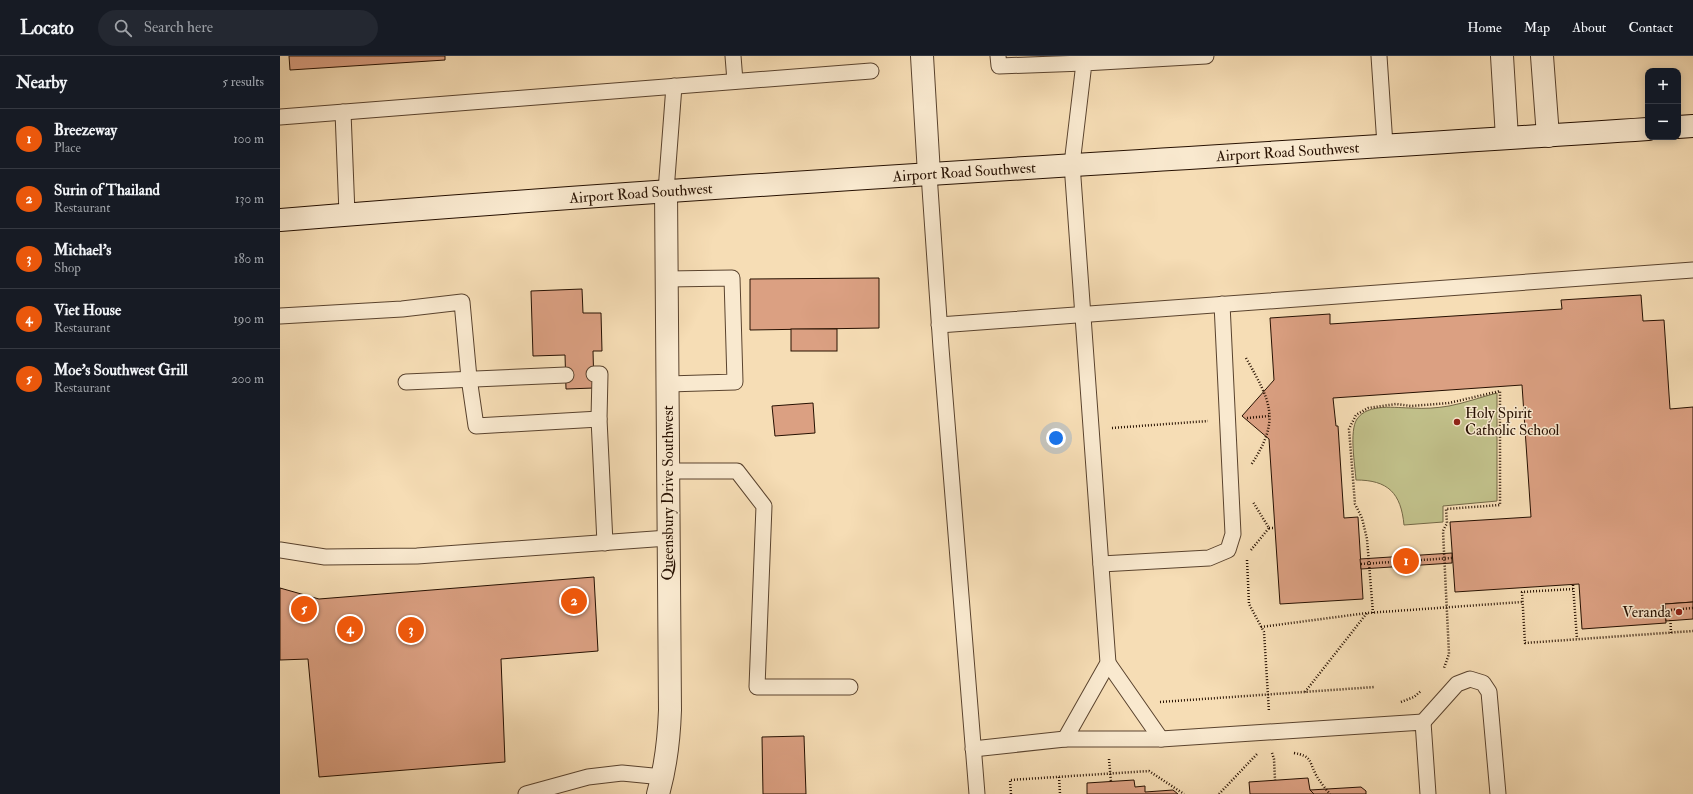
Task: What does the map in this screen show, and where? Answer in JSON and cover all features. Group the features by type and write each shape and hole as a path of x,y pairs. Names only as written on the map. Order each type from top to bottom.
{"main road":[{"path":"922,56 929,174"},
{"path":"1502,56 1508,138"},
{"path":"1542,56 1548,136"},
{"path":"1681,127 1693,126"},
{"name":"Airport Road Southwest","path":"280,220 347,214 1072,164 1645,129"},
{"name":"Queensbury Drive Southwest","path":"660,786 668,744 670,710 666,192"}],"lane":[{"path":"733,56 735,81"},
{"path":"998,56 999,66 1206,56"},
{"path":"1378,56 1385,145"},
{"path":"1084,63 1072,164 1108,663 1161,739"},
{"path":"280,117 870,71"},
{"path":"666,192 674,86"},
{"path":"343,112 347,214"},
{"path":"929,174 939,325 977,794"},
{"path":"939,325 1693,270"},
{"path":"667,279 732,278 735,382 668,384"},
{"path":"280,316 402,309 462,302 469,378 476,426 599,419"},
{"path":"1101,564 1209,558 1228,550 1233,534 1222,304"},
{"path":"594,374 600,374 599,419 605,543"},
{"path":"406,382 469,378 566,375"},
{"path":"669,471 737,471 764,506 757,687 850,687"},
{"path":"280,550 325,557 417,556 668,538"},
{"path":"1065,739 1108,663"},
{"path":"973,749 1065,739 1161,739 1423,722 1457,684 1470,679 1483,683 1489,692 1498,794"},
{"path":"1423,722 1428,794"},
{"path":"526,794 588,778 622,773 660,786"}],"path":[{"path":"1243,353 1269,405 1270,416 1270,427 1262,448 1251,466"},
{"path":"1373,613 1367,539 1362,518 1355,504 1349,428 1356,415 1368,408 1396,404 1411,406 1449,403 1500,391 1500,505 1446,508 1447,523 1444,531 1449,654 1444,668 1440,673"},
{"path":"1107,428 1270,416"},
{"path":"1250,498 1269,528"},
{"path":"1269,528 1275,528"},
{"path":"1269,528 1247,555 1249,604 1264,632 1269,714"},
{"path":"1361,564 1452,558"},
{"path":"1577,639 1573,587 1522,592 1525,643 1693,631"},
{"path":"1261,627 1367,613 1522,602"},
{"path":"1672,633 1670,610 1693,608"},
{"path":"1305,692 1367,613"},
{"path":"1159,702 1375,687"},
{"path":"1394,704 1414,697 1426,687"},
{"path":"1271,749 1274,759 1275,780"},
{"path":"1272,753 1278,752"},
{"path":"1291,752 1302,754 1311,761 1315,774 1330,794"},
{"path":"1219,794 1257,754 1264,753"},
{"path":"1011,794 1010,780 1149,771 1184,794"},
{"path":"1110,774 1111,782"},
{"path":"1059,777 1060,794"}],"shaded area":[{"path":"1497,393 1497,501 1443,506 1443,522 1404,525 1400,504 1391,490 1377,483 1356,480 1353,431 1357,419 1362,414 1375,408 1435,408 1449,406"}],"building":[{"path":"289,56 445,56 445,60 290,70"},
{"path":"879,278 879,328 750,330 750,279"},
{"path":"582,289 583,313 601,313 602,351 593,351 594,388 566,389 565,355 533,356 531,291"},
{"path":"1641,295 1643,321 1664,320 1670,409 1693,407 1693,602 1665,604 1666,623 1582,629 1579,584 1455,592 1450,522 1531,517 1522,385 1333,398 1336,426 1338,426 1344,518 1358,517 1363,599 1280,604 1269,439 1242,416 1274,380 1270,318 1330,314 1330,324 1562,309 1561,300"},
{"path":"791,329 837,329 837,351 791,351"},
{"path":"813,403 815,433 775,436 772,406"},
{"path":"1452,553 1452,563 1361,569 1360,559"},
{"path":"594,577 598,651 501,659 505,762 319,777 308,659 280,660 280,588 319,599"},
{"name":"Veranda","path":"1693,602 1693,619 1666,621 1665,604"},
{"path":"804,736 806,794 763,794 762,737"},
{"path":"1308,778 1310,790 1314,794 1250,794 1249,782"},
{"path":"1134,780 1135,787 1145,786 1145,792 1173,790 1178,794 1087,794 1087,783"},
{"path":"1361,787 1366,791 1366,794 1314,794 1310,790"}],"place":[{"name":"Holy Spirit Catholic School","path":"1457,422"},
{"name":"Breezeway","path":"1406,561"},
{"name":"Surin of Thailand","path":"574,601"},
{"name":"Moe's Southwest Grill","path":"304,609"},
{"name":"Veranda","path":"1679,612"},
{"name":"Viet House","path":"350,629"},
{"name":"Michael's","path":"411,630"}]}
